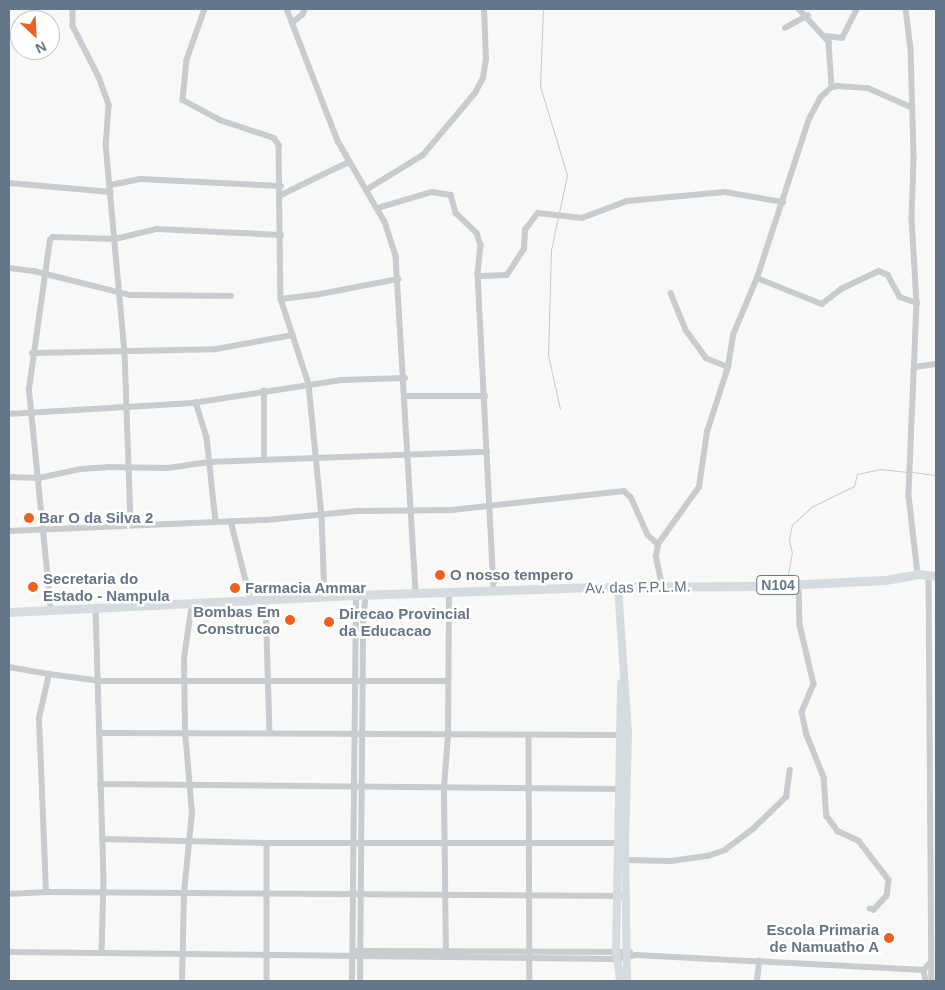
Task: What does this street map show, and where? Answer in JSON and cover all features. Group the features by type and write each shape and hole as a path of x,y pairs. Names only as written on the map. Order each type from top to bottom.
{"main road":[{"name":"Av. das F.P.L.M.","path":"9,612 192,604 266,598 618,587 799,584 885,580 918,574 933,576"}],"street":[{"path":"73,9 73,26 99,77 109,105 106,144 125,351 125,408 131,525"},
{"path":"205,9 187,60 183,100 220,120 274,138 279,145 281,298 309,384 322,516 325,597"},
{"path":"287,9 348,162 378,208 391,237 398,279 405,378 408,456 414,509 416,593"},
{"path":"292,23 302,15 305,9"},
{"path":"366,190 423,155 475,93 483,78 486,59 484,9"},
{"path":"800,9 808,15 829,42 832,87"},
{"path":"825,36 829,39 842,38 857,9"},
{"path":"906,9 914,158 912,219 916,303 910,480 912,537 918,574"},
{"path":"785,28 808,15"},
{"path":"662,586 656,557 658,544 699,487 707,432 728,367 733,335 757,278 809,119 820,98 832,87 868,88 911,106"},
{"path":"281,195 348,162"},
{"path":"9,183 110,188 141,179 281,186"},
{"path":"378,208 432,192 451,195 456,213 477,233 481,244 480,276 487,452 492,505 494,592"},
{"path":"480,276 507,275 517,255 524,249 525,230 538,213 582,218 628,201 725,192 783,202"},
{"path":"51,611 45,530 31,413 32,353 53,237 114,239 158,229 281,235"},
{"path":"9,268 120,291 130,295 231,296"},
{"path":"757,278 822,304 841,289 879,271 888,275 900,296 916,303"},
{"path":"281,298 315,296 398,279"},
{"path":"671,293 686,330 706,358 728,367"},
{"path":"32,353 216,349 293,335"},
{"path":"915,367 936,364"},
{"path":"9,414 196,402 309,384 405,378"},
{"path":"264,391 264,460"},
{"path":"406,396 485,396"},
{"path":"196,402 207,437 216,522"},
{"path":"9,478 39,478 81,469 129,469 209,462 317,460 487,452"},
{"path":"9,531 231,522 414,509 452,510 624,491 631,497 648,535 658,544"},
{"path":"231,522 251,600"},
{"path":"932,981 929,964 933,764 933,576"},
{"path":"799,584 800,625 814,684 802,712 807,735 824,777 827,816 838,831 859,841 889,880 887,896 874,910 870,909"},
{"path":"618,587 628,734 627,788 621,843 625,860 616,950 620,981"},
{"path":"446,954 444,788 448,735 449,592"},
{"path":"352,981 356,595"},
{"path":"360,981 362,735 366,595"},
{"path":"266,598 270,732"},
{"path":"182,981 184,893 192,813 185,732 184,680 192,604"},
{"path":"96,609 101,681 99,732 103,894 102,952"},
{"path":"623,666 618,790 621,896 627,981"},
{"path":"9,667 101,681 268,678 354,681 447,681"},
{"path":"46,892 39,718 49,674"},
{"path":"99,732 620,736 628,734"},
{"path":"529,735 530,981"},
{"path":"625,860 671,861 708,856 725,850 754,828 786,796 790,770"},
{"path":"100,784 528,790 618,790 627,788"},
{"path":"102,839 266,843 353,841 621,843"},
{"path":"266,843 267,981"},
{"path":"9,894 46,892 103,894 621,896"},
{"path":"9,952 446,954 626,949 636,955"},
{"path":"446,954 616,959 636,955 924,970"},
{"path":"757,981 760,961"},
{"path":"924,970 929,964"},
{"path":"924,970 926,981"}],"waterway":[{"path":"543,9 540,86 567,175 559,213"},
{"path":"558,217 551,250 548,355 560,409"},
{"path":"787,580 792,553 789,540 792,525 811,507 854,486 857,474 880,469 908,472"},
{"path":"912,472 936,475"}],"place":[{"name":"Bar O da Silva 2","path":"29,518"},
{"name":"O nosso tempero","path":"440,575"},
{"name":"Secretaria do Estado - Nampula","path":"33,587"},
{"name":"Farmacia Ammar","path":"235,588"},
{"name":"Bombas Em Construcao","path":"290,620"},
{"name":"Direcao Provincial da Educacao","path":"329,622"},
{"name":"Escola Primaria de Namuatho A","path":"889,938"}]}
